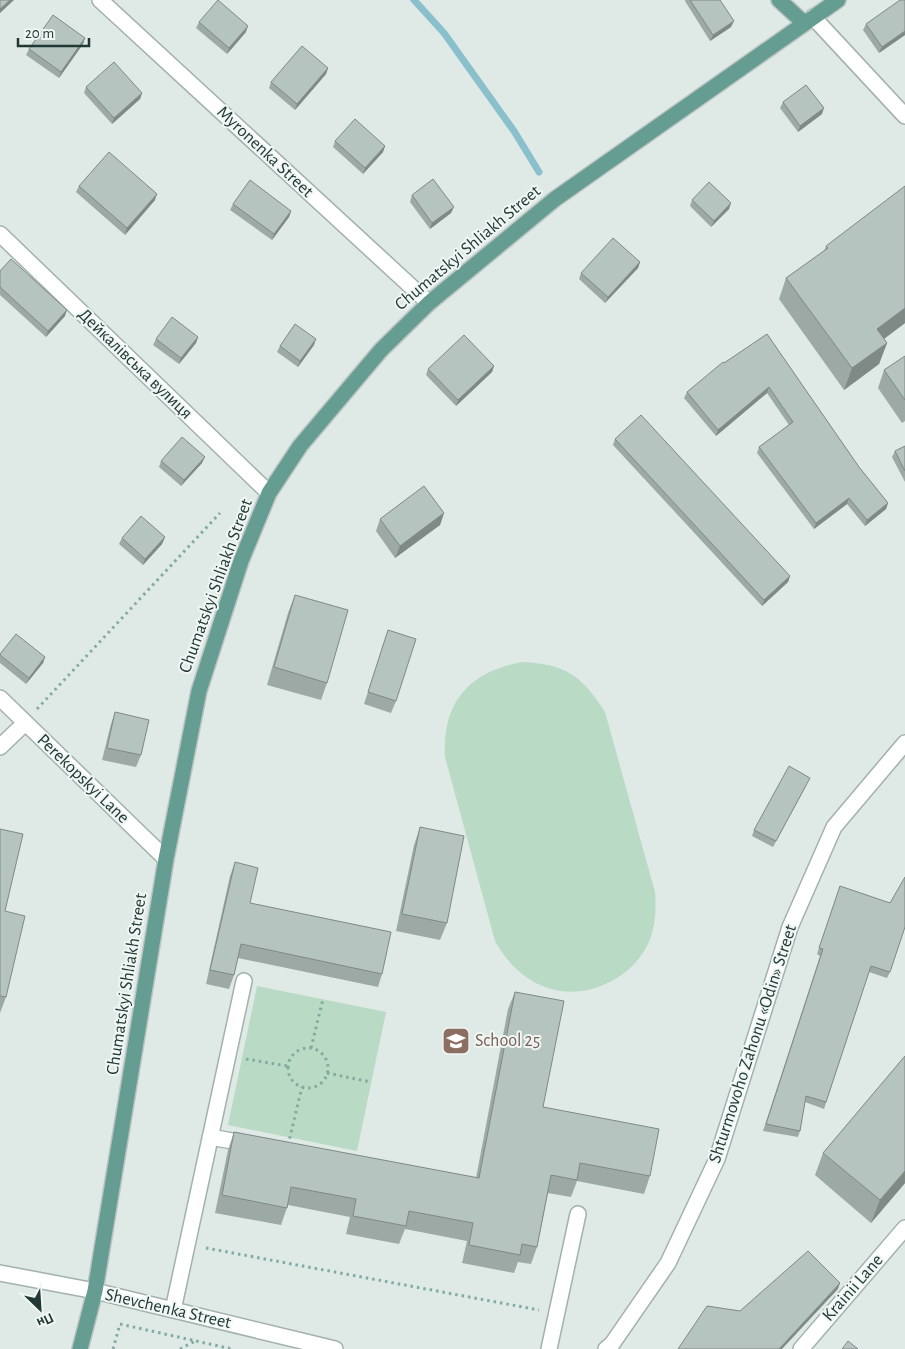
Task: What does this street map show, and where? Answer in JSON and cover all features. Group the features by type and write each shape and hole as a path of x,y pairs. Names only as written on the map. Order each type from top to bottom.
{"main road":[{"path":"779,0 809,20"},
{"name":"Chumatskyi Shliakh Street","path":"80,1349 95,1292 166,859 199,691 241,561 269,493 300,446 380,350 429,303 555,199 838,0"}],"street":[{"name":"Myronenka Street","path":"100,0 429,303"},
{"path":"809,20 905,116"},
{"name":"Дейкалівська вулиця","path":"0,234 269,493"},
{"name":"Perekopskyi Lane","path":"0,698 166,859"},
{"path":"0,747 24,723"},
{"name":"Shturmovoho Zahonu «Odin» Street","path":"606,1349 612,1344 668,1263 717,1159 790,927 834,827 905,743"},
{"path":"173,1310 244,981"},
{"path":"210,1137 287,1152"},
{"path":"549,1349 578,1214"},
{"name":"Krainii Lane","path":"801,1349 905,1228"},
{"name":"Shevchenka Street","path":"0,1273 95,1292 335,1349"}],"path":[{"path":"24,723 220,512"},
{"path":"311,1048 322,999"},
{"path":"311,1048 322,1055 328,1067 324,1079 314,1087 302,1087 295,1084 291,1079 287,1066 289,1060 298,1050 311,1048"},
{"path":"228,1056 287,1066"},
{"path":"327,1074 371,1082"},
{"path":"287,1152 302,1087"},
{"path":"187,1245 558,1314"},
{"path":"113,1349 120,1324 232,1349"},
{"path":"180,1349 195,1341"}],"green space":[{"path":"522,662 550,666 571,674 589,689 605,712 655,892 653,928 647,947 639,959 617,978 599,987 581,991 564,991 548,988 532,981 518,971 495,941 445,757 445,738 448,720 454,705 462,693 487,673"},
{"path":"257,986 386,1012 357,1151 228,1125"}],"building":[{"path":"0,0 10,0 0,9"},
{"path":"218,0 248,26 229,48 199,22"},
{"path":"690,0 720,0 734,21 713,35"},
{"path":"900,0 905,0 905,31 882,47 866,24"},
{"path":"53,15 85,38 61,72 29,49"},
{"path":"302,46 328,68 297,104 271,82"},
{"path":"114,62 142,93 114,118 86,87"},
{"path":"806,85 824,108 800,126 783,102"},
{"path":"355,119 385,146 365,168 335,141"},
{"path":"109,152 157,194 127,228 79,186"},
{"path":"433,179 454,207 432,223 412,195"},
{"path":"250,180 291,211 274,234 233,204"},
{"path":"709,182 731,203 714,221 692,200"},
{"path":"905,186 905,308 877,329 887,343 852,368 786,278 828,248 826,246"},
{"path":"613,238 640,262 608,297 581,273"},
{"path":"11,259 67,310 48,331 0,287 0,271"},
{"path":"172,317 198,337 181,358 156,339"},
{"path":"295,324 316,339 300,361 280,346"},
{"path":"767,334 859,467 888,503 867,520 849,498 816,523 759,447 793,422 769,387 718,430 687,392 723,362"},
{"path":"464,335 494,366 458,400 428,369"},
{"path":"905,356 905,400 884,370"},
{"path":"641,415 790,576 764,600 615,439"},
{"path":"182,437 205,457 184,480 161,461"},
{"path":"905,446 905,471 895,451"},
{"path":"424,486 444,513 400,546 380,519"},
{"path":"141,516 165,537 145,559 122,538"},
{"path":"295,595 348,610 327,683 274,667"},
{"path":"388,630 416,639 396,701 368,692"},
{"path":"16,634 45,657 29,678 0,655"},
{"path":"115,712 149,720 141,755 107,748"},
{"path":"789,766 810,778 776,841 754,830"},
{"path":"420,827 464,836 447,923 402,914"},
{"path":"0,829 23,834 5,911 25,916 6,997 0,996"},
{"path":"235,862 258,868 250,903 391,932 382,974 241,944 234,975 210,970"},
{"path":"905,877 905,927 890,972 871,966 826,1102 806,1096 800,1131 766,1124 823,949 819,948 840,886 890,903"},
{"path":"515,992 564,1001 543,1107 659,1129 650,1176 580,1163 577,1180 551,1175 537,1247 522,1244 520,1255 469,1245 473,1223 409,1211 406,1226 353,1216 356,1199 291,1187 287,1208 222,1195 234,1132 479,1178"},
{"path":"905,1056 905,1171 880,1200 823,1153"},
{"path":"808,1251 840,1283 779,1349 678,1349 707,1306 740,1311"},
{"path":"848,1341 858,1349 842,1349"}],"waterway":[{"path":"414,0 444,33 514,131 539,172"}],"place":[{"name":"School 25","path":"456,1041"}]}
